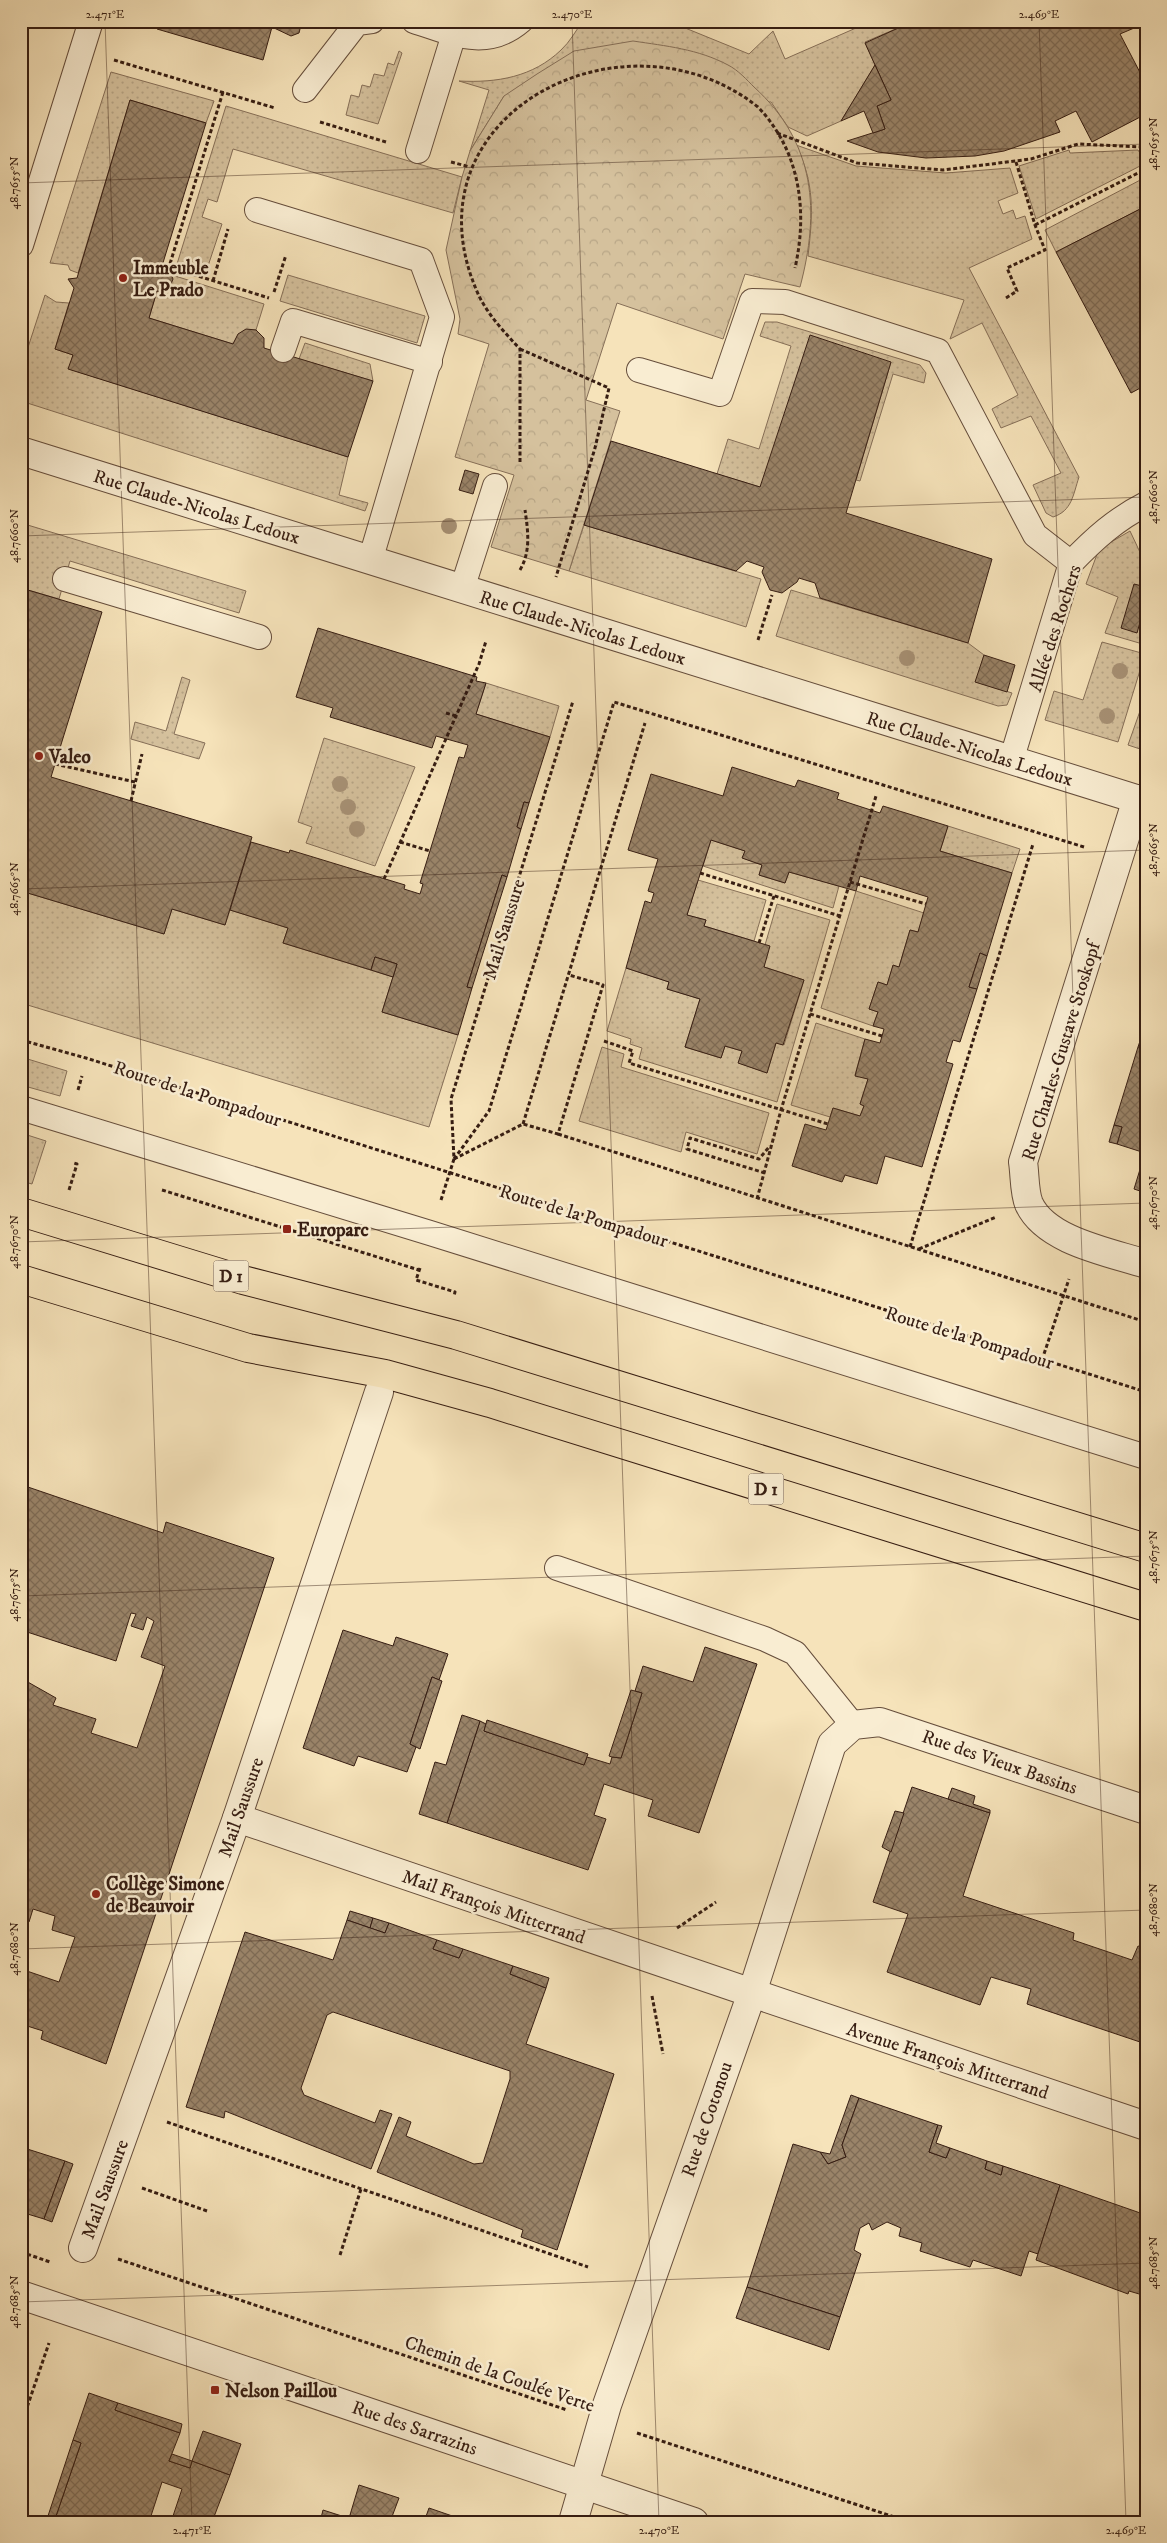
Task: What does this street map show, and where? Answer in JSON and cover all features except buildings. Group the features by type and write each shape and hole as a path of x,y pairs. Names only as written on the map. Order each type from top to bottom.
{"main road":[{"name":"D 1","path":"21,1212 244,1280 456,1335 1146,1548"},
{"name":"D 1","path":"21,1279 248,1348 384,1374 490,1403 1146,1607"}],"street":[{"name":"Rue Claude-Nicolas Ledoux","path":"21,451 1142,801"},
{"name":"Rue Charles-Gustave Stoskopf","path":"1142,801 1023,1162 1029,1203 1047,1227 1082,1244 1146,1264"},
{"name":"Mail Saussure","path":"82,2248 237,1818 379,1392"},
{"name":"Rue des Vieux Bassins","path":"854,1725 880,1722 903,1728 1146,1810"},
{"name":"Rue de Cotonou","path":"573,2522 582,2484 602,2421 752,1993 832,1744 854,1725"},
{"name":"Mail François Mitterrand","path":"237,1818 752,1993"},
{"name":"Avenue François Mitterrand","path":"752,1993 1146,2126"},
{"name":"Rue des Sarrazins","path":"21,2295 694,2522"}],"lane":[{"path":"21,245 91,21"},
{"path":"305,90 357,24 372,21"},
{"path":"414,21 473,39 510,30 521,21"},
{"path":"418,151 454,34"},
{"path":"257,210 421,260 442,316 370,561"},
{"path":"638,370 720,394 752,302 785,302 938,351 1035,535 1071,563"},
{"path":"283,350 293,321 430,362"},
{"path":"462,589 494,486"},
{"name":"Allée des Rochers","path":"1011,761 1071,563 1093,540 1125,514 1146,504"},
{"path":"65,579 259,637"},
{"path":"21,1108 412,1227 1146,1456"},
{"path":"557,1568 765,1639 795,1653 854,1725"}],"path":[{"path":"223,92 169,267 272,298"},
{"path":"744,92 766,116 777,132 797,176 802,209 801,242 785,302"},
{"path":"777,132 857,163 943,170 1016,162 1078,144 1143,146 1146,151"},
{"path":"477,152 470,167 463,199 461,233 467,266 480,297 493,318 520,349 609,388 595,448 556,577"},
{"path":"1006,298 1017,291 1007,268 1045,250 1035,225 1016,162"},
{"path":"1035,225 1146,169"},
{"path":"213,281 230,224 257,210"},
{"path":"269,307 297,221"},
{"path":"520,349 521,471"},
{"path":"520,570 526,559 528,536 525,508"},
{"path":"758,640 772,595"},
{"path":"384,879 479,664 486,641"},
{"name":"Mail Saussure","path":"454,1159 452,1099 573,701"},
{"name":"Mail Saussure","path":"444,1189 454,1159 489,1111 614,702 1090,849"},
{"path":"446,713 456,716"},
{"path":"523,1124 645,723"},
{"path":"131,801 142,754"},
{"path":"55,764 135,782"},
{"path":"757,1199 781,1110 876,796"},
{"path":"400,842 430,851"},
{"path":"910,1248 1033,844"},
{"path":"700,873 840,916"},
{"path":"850,882 926,904"},
{"path":"759,943 774,896"},
{"path":"558,1134 604,985 569,975"},
{"path":"810,1014 882,1036"},
{"name":"Route de la Pompadour","path":"21,1040 96,1061 1146,1392"},
{"path":"604,1041 633,1051 629,1063 828,1124"},
{"path":"454,1159 523,1124 1146,1322"},
{"path":"765,1173 687,1149 690,1138 759,1159 771,1146"},
{"path":"70,1161 86,1166"},
{"path":"67,1196 77,1164"},
{"path":"159,1189 419,1270"},
{"path":"918,1249 1029,1203"},
{"path":"421,1264 416,1280 456,1292 453,1299"},
{"path":"1042,1360 1064,1296"},
{"path":"132,2110 588,2267"},
{"path":"108,2177 207,2211"},
{"path":"340,2255 361,2188"},
{"name":"Chemin de la Coulée Verte","path":"82,2248 170,2275 602,2421 910,2522"}],"green space":[{"path":"583,21 668,21 749,54 773,31 785,59 872,21 914,21 865,42 875,65 841,121 807,136 788,127 771,102 504,96 470,151 489,90 459,81 501,79 539,67 564,47"},
{"path":"633,41 705,55 732,67 775,109 790,131 801,155 808,180 811,206 810,232 800,287 745,274 723,339 617,303 586,400 620,411 569,571 491,547 514,475 455,457 489,344 458,334 460,319 446,250 462,177 470,151 504,96 574,51"},
{"path":"399,51 402,53 378,124 346,115 351,95 359,97 362,85 370,87 374,74 384,76 388,63 394,65"},
{"path":"111,72 214,101 206,123 130,100 78,273 70,270 68,265 50,263"},
{"path":"226,106 462,177 453,213 233,149 217,202 208,199 202,217 222,224 206,272 177,264"},
{"path":"796,145 856,166 946,173 1010,168 1018,193 998,201 1003,214 1013,210 1016,219 1025,216 1032,239 969,268 1079,477 1071,502 1064,511 1053,517 1046,513 1033,485 1061,473 1031,416 1001,428 992,409 1018,395 982,323 950,339 964,300 808,256 811,199 807,173"},
{"path":"1069,150 1070,153 1138,150 1146,163 1036,219 1019,166"},
{"path":"1146,177 1146,206 1056,252 1045,230"},
{"path":"172,275 264,304 256,330 242,332 233,344 149,318 157,291 162,292 169,289"},
{"path":"288,275 425,316 417,343 280,301"},
{"path":"45,295 56,302 69,303 55,349 73,355 69,369 348,457 339,495 368,503 365,511 21,401 21,369"},
{"path":"765,322 777,322 920,365 926,373 924,383 893,374 860,481 856,480 891,362 760,487 717,474 728,439 759,449 791,346 760,336"},
{"path":"305,343 370,364 373,381 299,359"},
{"path":"21,523 246,591 239,613 70,561 59,599 21,588"},
{"path":"584,525 761,579 746,627 569,571"},
{"path":"1130,531 1146,565 1146,645 1105,633 1118,597 1086,584 1099,549"},
{"path":"791,590 968,643 984,655 976,682 1012,693 1007,705 998,706 776,636"},
{"path":"1102,642 1145,654 1118,742 1045,720 1054,691 1083,700"},
{"path":"182,677 190,680 174,734 205,743 199,759 131,739 135,722 166,731"},
{"path":"486,683 559,706 550,737 476,714"},
{"path":"1146,694 1146,751 1128,745"},
{"path":"324,738 415,767 375,866 306,843 312,827 298,822"},
{"path":"948,826 1020,849 1012,873 940,851"},
{"path":"711,840 745,851 743,858 762,865 759,875 785,883 789,872 839,886 833,908 703,866"},
{"path":"698,880 766,900 754,941 704,926 706,920 687,915"},
{"path":"21,891 164,934 172,909 225,925 230,910 288,928 283,943 393,977 382,1012 458,1035 429,1127 21,1003"},
{"path":"856,891 924,913 918,932 910,930 899,967 893,966 887,985 878,982 869,1009 878,1012 873,1026 821,1008"},
{"path":"777,904 830,920 777,1102 639,1059 642,1048 630,1044 631,1039 607,1031 626,968 669,982 667,989 700,999 685,1047 721,1058 725,1046 742,1051 739,1063 767,1073 776,1043 784,1045 804,980 764,967 765,945"},
{"path":"816,1023 865,1039 855,1075 868,1079 860,1104 864,1106 860,1116 833,1108 830,1117 791,1105"},
{"path":"602,1047 624,1054 621,1067 769,1113 757,1154 686,1132 681,1152 579,1121"},
{"path":"21,1057 67,1071 60,1096 21,1085"},
{"path":"21,1133 46,1141 32,1184 21,1181"}],"place":[{"name":"Immeuble Le Prado","path":"123,278"},
{"name":"Valeo","path":"39,756"},
{"name":"Europarc","path":"287,1229"},
{"name":"Collège Simone de Beauvoir","path":"96,1894"},
{"name":"Nelson Paillou","path":"215,2390"}]}
